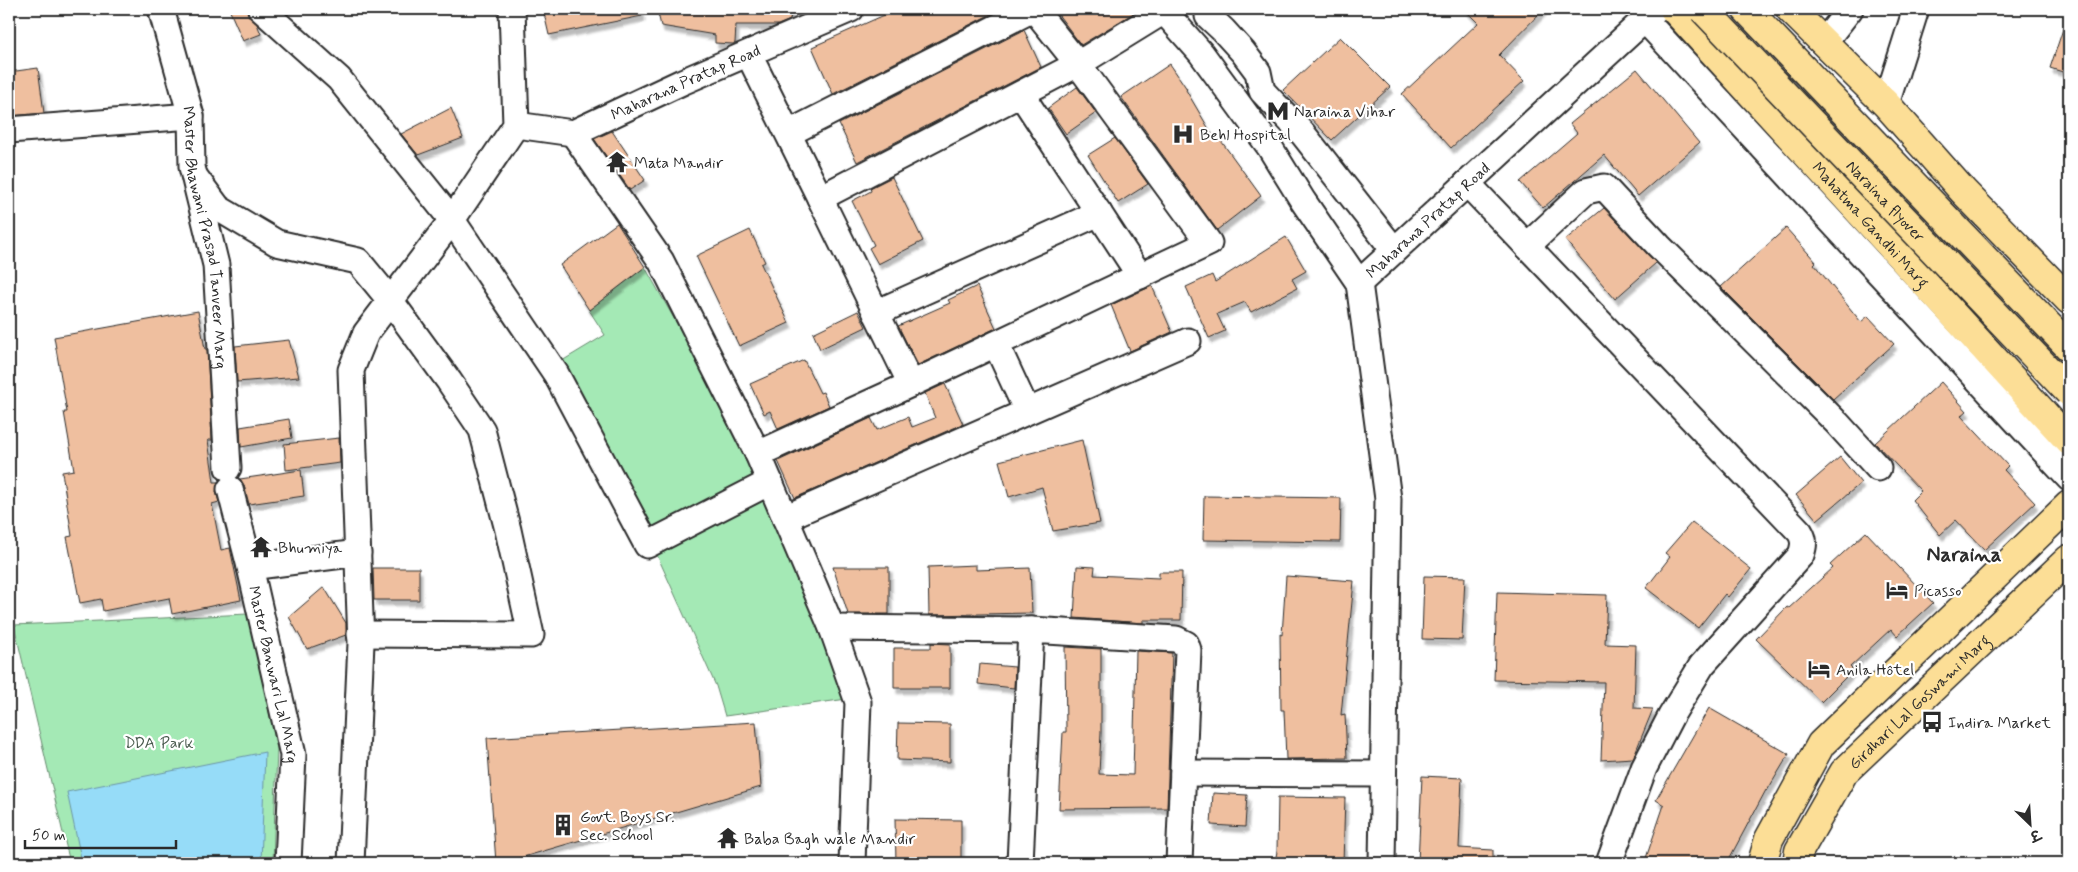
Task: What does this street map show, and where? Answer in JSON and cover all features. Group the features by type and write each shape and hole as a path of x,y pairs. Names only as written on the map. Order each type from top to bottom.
{"main road":[{"name":"Mahatma Gandhi Marg","path":"1674,9 2069,441"},
{"name":"Naraina flyover","path":"1703,9 2069,392"},
{"name":"Naraina flyover","path":"1746,9 2069,348"},
{"path":"1790,9 1886,104 1963,192 2069,300"},
{"path":"2024,391 2043,377 2069,348"},
{"path":"1762,863 1769,839 1821,744 2069,504"},
{"name":"Girdhari Lal Goswami Marg","path":"1797,863 1800,852 1844,772 2069,560"}],"street":[{"name":"Master Bhawani Prasad Tanveer Marg","path":"161,9 191,116 192,167 216,266 229,479"},
{"path":"261,9 339,79 452,220 556,374 647,545 770,482"},
{"path":"351,863 360,634 352,370 366,333 452,220 516,125 512,9"},
{"name":"Maharana Pratap Road","path":"573,133 682,82 851,9"},
{"path":"758,454 1209,243 1078,64 1034,9 789,133"},
{"path":"1822,41 1832,32 1850,9"},
{"path":"1886,104 1916,9"},
{"path":"820,198 1078,64 1163,10"},
{"name":"Maharana Pratap Road","path":"1163,10 1201,52 1269,146 1303,201 1359,283 1650,14"},
{"path":"1201,52 1209,12"},
{"path":"1209,12 1258,72 1262,91 1303,134 1394,250"},
{"path":"1650,14 2069,478"},
{"path":"749,54 911,384"},
{"path":"1022,94 1140,276"},
{"path":"9,130 191,116"},
{"path":"516,125 573,133 661,261 758,454 832,628 858,702 852,863"},
{"path":"195,177 218,208 278,243 358,261 390,300 482,430 508,530 531,635 360,634"},
{"path":"1467,183 1804,538 1804,547 1801,555 1702,665 1671,716 1644,768 1608,863"},
{"path":"1527,246 1586,190 1604,187 1659,246 1837,423 1878,468"},
{"path":"876,313 1099,213"},
{"path":"1359,283 1388,499 1382,863"},
{"path":"785,518 1188,341"},
{"path":"996,344 1027,411"},
{"name":"Master Banwari Lal Marg","path":"229,479 293,755 288,863"},
{"path":"250,567 358,553"},
{"path":"832,628 1031,630 1176,639 1186,644 1188,650 1179,863"},
{"path":"1020,863 1031,630"},
{"path":"1183,773 1383,774"}],"green space":[{"path":"645,267 753,459 847,699 725,716 716,686 648,535 542,373 605,335 589,310"},
{"name":"DDA Park","path":"248,614 277,749 273,863 70,863 14,625"}],"water":[{"path":"265,752 261,863 82,863 67,792"}],"building":[{"path":"229,9 247,9 248,14 257,24 261,34 243,41"},
{"path":"543,9 641,9 642,16 549,35"},
{"path":"657,9 792,9 790,20 778,25 736,25 735,43 733,44 715,43 715,35 661,26"},
{"path":"898,9 999,10 833,94 812,47"},
{"path":"1054,9 1140,9 1081,45"},
{"path":"1464,9 1544,9 1499,55 1524,81 1451,148 1402,94 1478,23"},
{"path":"2066,20 2069,21 2069,74 2050,68"},
{"path":"1024,30 1041,67 857,162 839,124"},
{"path":"1340,37 1390,87 1332,140 1283,90"},
{"path":"1170,64 1187,89 1216,141 1219,138 1261,196 1217,230 1121,97"},
{"path":"38,68 44,113 9,116 9,72"},
{"path":"1637,69 1699,143 1638,196 1604,155 1543,208 1520,182 1577,133 1570,124"},
{"path":"1077,87 1096,113 1066,134 1048,108"},
{"path":"451,108 463,138 418,155 401,134"},
{"name":"Mata Mandir","path":"612,131 645,180 630,190 594,139"},
{"path":"1115,138 1148,184 1118,203 1088,155"},
{"path":"892,177 923,241 878,264 869,248 874,245 852,201 871,191 870,188"},
{"path":"1604,208 1656,263 1615,299 1565,240"},
{"path":"617,223 645,267 589,310 560,265"},
{"path":"1786,228 1816,262 1814,264 1861,322 1868,316 1894,344 1833,399 1721,287"},
{"path":"750,230 765,262 761,264 789,323 739,346 696,256"},
{"path":"1286,237 1306,271 1292,279 1297,288 1251,312 1245,302 1217,314 1225,331 1209,338 1186,287 1212,275 1215,282"},
{"path":"977,286 996,328 918,365 898,326 950,303 948,300"},
{"path":"1152,286 1172,332 1130,351 1111,305"},
{"path":"198,311 205,349 207,349 212,440 208,440 214,482 218,482 216,492 219,502 212,504 221,550 230,548 241,600 172,614 169,598 103,611 101,599 80,603 67,537 72,536 62,472 74,470 64,412 67,412 54,337"},
{"path":"858,311 866,327 820,349 813,333"},
{"path":"289,340 299,377 237,382 235,346"},
{"path":"804,360 820,393 823,392 829,406 778,429 770,411 764,414 750,384"},
{"path":"1941,382 1967,411 1961,416 2008,466 2004,470 2035,503 1984,550 1956,520 1940,535 1912,500 1921,491 1875,443"},
{"path":"945,384 963,424 795,498 778,461 871,418 877,430 908,417 912,427 935,418 925,393"},
{"path":"289,419 292,438 241,447 240,427"},
{"path":"339,438 340,463 286,470 284,444"},
{"path":"1082,440 1100,523 1053,531 1042,487 1009,497 999,461"},
{"path":"1840,457 1861,483 1817,520 1796,495"},
{"path":"301,470 304,496 249,504 244,485 240,479"},
{"path":"1204,496 1341,498 1340,542 1203,540"},
{"path":"1692,522 1751,569 1728,597 1725,594 1698,628 1646,588 1670,557 1665,553"},
{"path":"1866,532 1933,603 1897,636 1891,629 1850,667 1853,670 1821,702 1756,639 1787,607 1789,608 1833,568 1830,565"},
{"path":"976,565 976,570 1030,568 1032,613 929,615 928,567"},
{"path":"1077,566 1095,567 1094,575 1159,578 1159,572 1182,572 1181,620 1143,620 1143,623 1074,618"},
{"path":"833,567 889,567 889,614 848,614"},
{"path":"373,568 419,568 419,600 374,600"},
{"path":"1286,576 1354,581 1341,715 1345,714 1347,758 1286,759 1284,710 1281,710 1280,634 1282,635"},
{"path":"1424,576 1465,577 1462,640 1422,639"},
{"path":"324,587 346,623 346,635 307,649 289,617"},
{"path":"1497,592 1607,595 1605,644 1636,645 1634,708 1653,709 1633,758 1601,760 1604,682 1494,680"},
{"path":"931,643 950,644 950,688 894,688 894,648 931,648"},
{"path":"1065,647 1101,649 1099,774 1133,775 1136,651 1172,653 1167,808 1059,809 1063,732 1066,732"},
{"path":"980,664 1015,667 1014,688 978,684"},
{"path":"1709,708 1789,754 1766,790 1727,863 1661,863 1646,858 1664,805 1656,800"},
{"name":"Govt. Boys Sr. Sec. School","path":"756,722 761,787 503,863 496,863 487,738"},
{"path":"898,723 950,724 950,762 897,760"},
{"path":"1422,776 1462,778 1459,848 1493,850 1493,863 1418,863"},
{"path":"1213,793 1247,795 1245,827 1211,825"},
{"path":"1278,797 1345,798 1343,863 1275,863"},
{"path":"895,819 961,820 961,863 896,863"}],"place":[{"name":"Naraina Vihar","path":"1278,111"},
{"name":"Behl Hospital","path":"1183,134"},
{"name":"Mata Mandir","path":"617,162"},
{"name":"Bhumiya","path":"261,547"},
{"name":"Picasso","path":"1897,590"},
{"name":"Anila Hôtel","path":"1819,669"},
{"name":"Indira Market","path":"1932,722"},
{"name":"Govt. Boys Sr. Sec. School","path":"563,825"},
{"name":"Baba Bagh wale Mandir","path":"728,838"}],"district":[{"name":"Naraina","path":"1964,554"}]}
